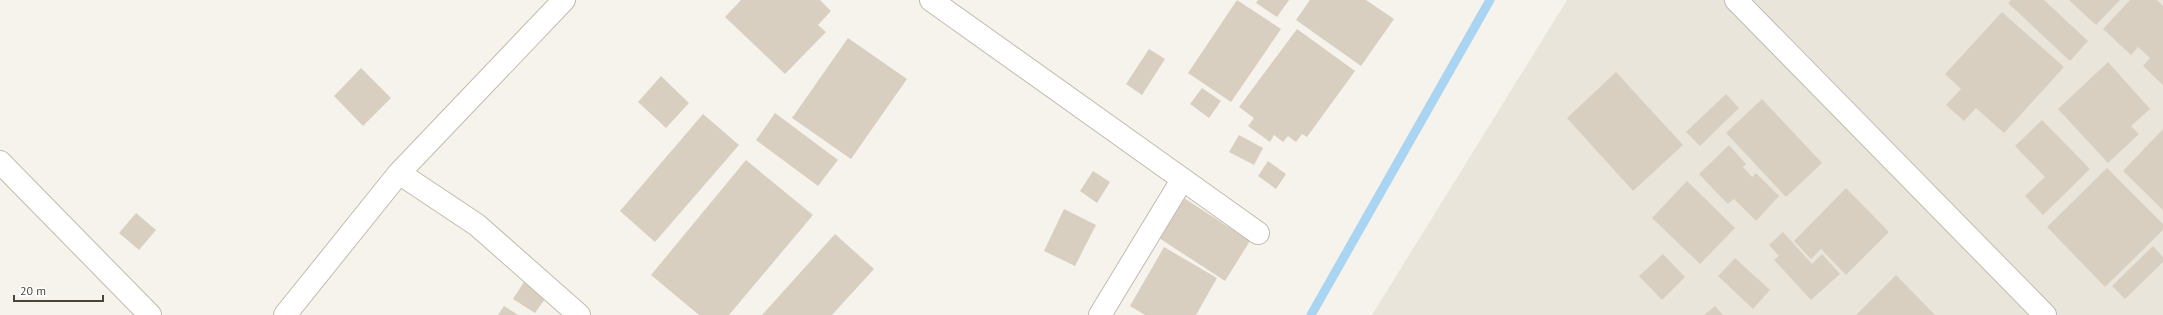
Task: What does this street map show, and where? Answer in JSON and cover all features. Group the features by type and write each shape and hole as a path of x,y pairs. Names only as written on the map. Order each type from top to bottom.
{"street":[{"path":"285,315 399,173 564,0"},
{"path":"931,0 1258,233"},
{"path":"1736,0 2045,315"},
{"path":"0,162 150,315"},
{"path":"399,173 477,226 579,315"},
{"path":"1100,315 1182,180"}],"shaded area":[{"path":"1567,0 2163,0 2163,315 1372,315"}],"building":[{"path":"741,0 820,0 831,11 818,25 826,32 785,74 725,17"},
{"path":"1237,0 1281,29 1231,102 1188,73"},
{"path":"1258,0 1289,0 1277,17 1256,3"},
{"path":"1310,0 1366,0 1394,19 1361,66 1296,20"},
{"path":"2011,0 2044,0 2088,41 2070,61 2008,3"},
{"path":"2069,0 2120,0 2096,25"},
{"path":"2130,0 2157,0 2163,6 2163,85 2143,66 2150,58 2138,47 2131,55 2103,29"},
{"path":"2002,12 2064,67 2004,133 1976,108 1964,121 1946,105 1961,89 1945,74"},
{"path":"1297,29 1355,71 1307,137 1302,134 1296,142 1288,136 1283,142 1274,135 1270,142 1248,126 1254,118 1239,107"},
{"path":"848,38 907,79 851,159 792,118"},
{"path":"1149,49 1165,59 1142,95 1126,84"},
{"path":"2108,62 2150,109 2131,126 2139,134 2108,163 2058,109"},
{"path":"361,68 391,98 363,126 334,96"},
{"path":"1616,72 1683,145 1633,191 1567,118"},
{"path":"661,76 689,103 666,128 638,102"},
{"path":"1202,88 1221,101 1209,118 1190,104"},
{"path":"1726,94 1739,108 1700,146 1686,132"},
{"path":"1762,99 1822,163 1786,197 1726,133"},
{"path":"775,113 838,160 818,186 756,140"},
{"path":"703,114 739,145 655,242 620,211"},
{"path":"2042,120 2090,169 2043,215 2025,196 2045,177 2015,146"},
{"path":"2163,129 2163,210 2123,171"},
{"path":"1239,135 1263,148 1254,165 1229,152"},
{"path":"1729,145 1746,164 1743,167 1752,177 1756,173 1779,196 1756,221 1734,199 1728,204 1699,174"},
{"path":"746,160 813,215 729,315 699,315 651,275"},
{"path":"1268,161 1286,174 1276,189 1258,176"},
{"path":"2107,168 2163,224 2163,230 2105,287 2047,227"},
{"path":"1093,171 1110,182 1097,203 1080,191"},
{"path":"1687,181 1735,228 1700,264 1652,218"},
{"path":"1846,188 1889,232 1846,275 1821,249 1811,259 1794,241"},
{"path":"1184,198 1250,241 1225,281 1159,238"},
{"path":"1064,209 1096,225 1075,266 1044,251"},
{"path":"136,213 156,230 139,250 119,233"},
{"path":"1783,232 1812,264 1822,254 1840,274 1811,300 1774,260 1779,256 1769,245"},
{"path":"835,234 874,269 832,315 762,315"},
{"path":"2153,246 2163,257 2163,262 2125,299 2112,286"},
{"path":"1164,247 1217,278 1196,315 1145,315 1130,306"},
{"path":"1663,254 1685,277 1662,300 1639,276"},
{"path":"1735,258 1770,290 1753,309 1718,276"},
{"path":"1896,275 1935,315 1856,315"},
{"path":"524,282 547,296 535,313 513,299"},
{"path":"504,306 518,315 498,315"},
{"path":"1715,306 1723,315 1704,315"}],"waterway":[{"path":"1311,315 1490,0"}]}
